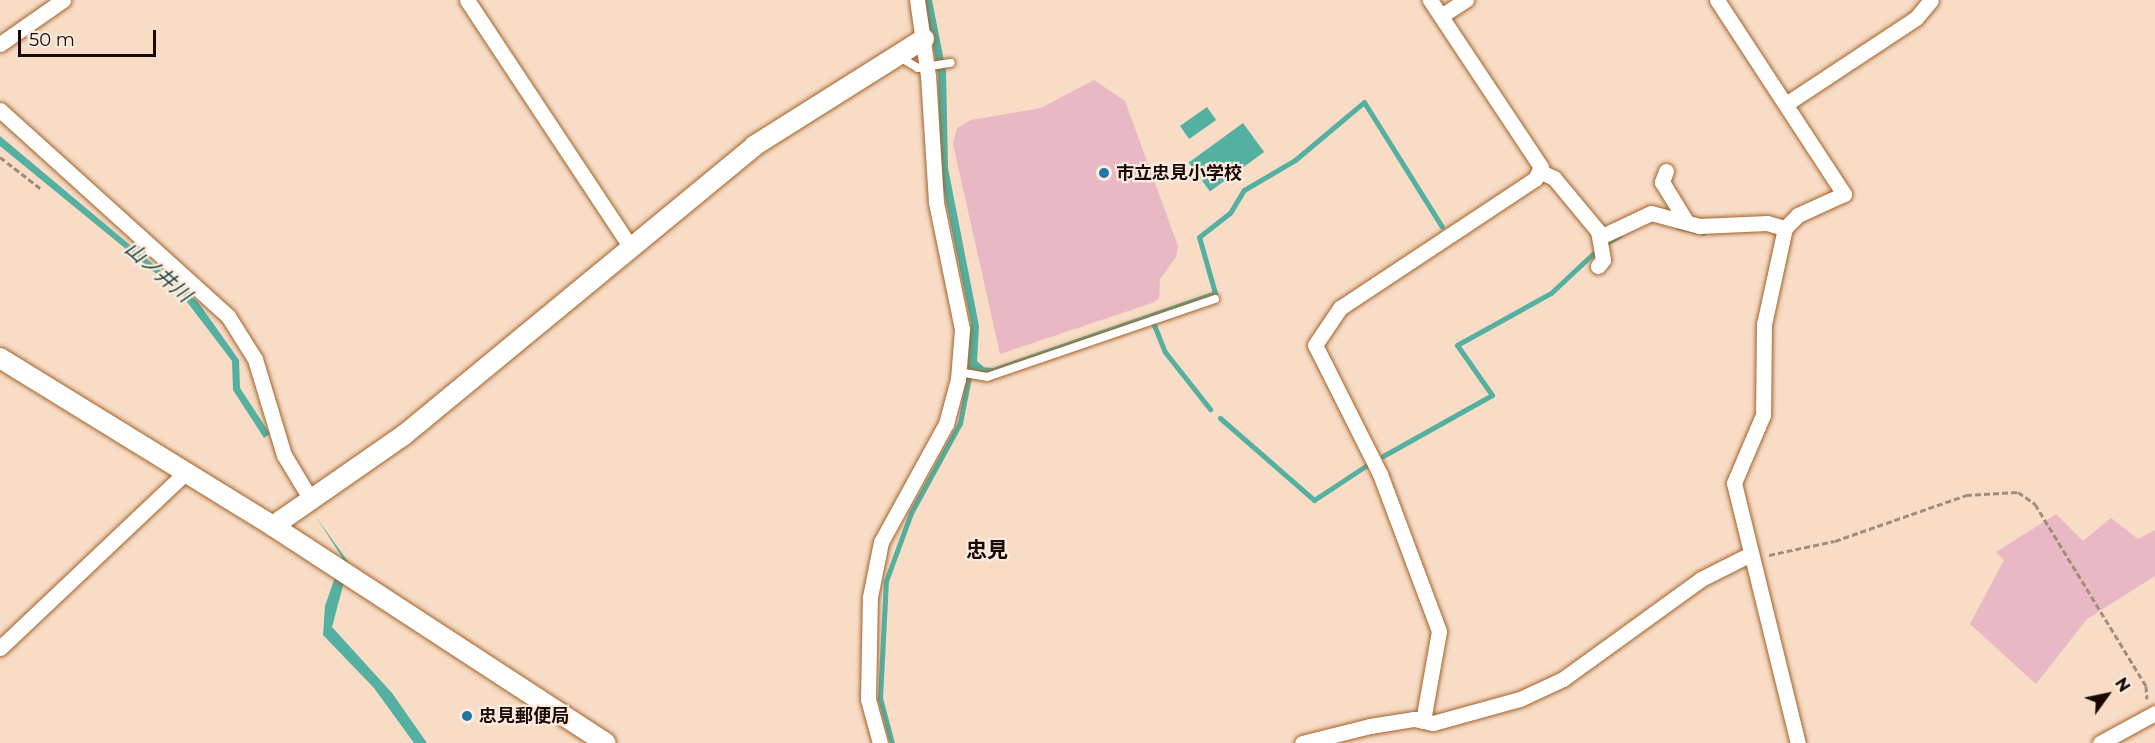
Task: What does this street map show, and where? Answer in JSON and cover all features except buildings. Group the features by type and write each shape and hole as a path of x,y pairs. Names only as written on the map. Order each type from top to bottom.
{"street":[{"path":"0,44 63,0"},
{"path":"467,0 632,248"},
{"path":"880,743 868,699 870,597 881,542 946,424 959,372 962,329 936,202 931,66 917,0"},
{"path":"1430,0 1539,171 1577,203 1600,237 1603,260 1598,266"},
{"path":"1441,16 1466,0"},
{"path":"1717,0 1844,194 1798,215 1785,228 1765,316 1763,415 1734,483 1749,555 1798,743"},
{"path":"1786,104 1916,18 1931,0"},
{"path":"273,526 310,498 404,435 800,112 924,39"},
{"path":"0,110 228,316 255,359 284,454 310,498"},
{"path":"1423,721 1439,632 1380,474 1316,345 1340,308 1535,179 1539,171"},
{"path":"1666,171 1662,182 1686,221"},
{"path":"1600,237 1651,213 1686,221 1785,228"},
{"path":"0,358 273,526 606,743"},
{"path":"0,648 185,473"},
{"path":"1302,743 1370,726 1423,721 1488,708 1563,679 1701,579 1749,555"},
{"path":"2100,743 2151,714"}],"lane":[{"path":"897,55 905,65 931,66 951,63"},
{"path":"959,372 987,377 1215,299"}],"path":[{"path":"0,157 40,188"},
{"path":"1749,555 1786,555 1966,495 2018,492 2035,504 2146,686 2151,714"}],"shaded area":[{"path":"1094,80 1125,101 1178,246 1176,257 1160,279 1159,299 1152,303 1000,354 953,144 957,128 971,120 1041,108"},
{"path":"2056,514 2083,541 2111,518 2138,539 2155,530 2155,576 2087,619 2036,684 1970,624 2004,560 1996,552"}],"water":[{"path":"924,0 932,0 946,71 948,168 979,326 977,361 986,369 980,371 967,370 971,323 941,177 938,71"},
{"path":"1207,107 1216,120 1189,139 1180,126"},
{"path":"1243,123 1264,152 1210,192 1189,162"},
{"name":"山ノ井川","path":"0,136 198,302 239,360 240,388 270,434 264,438 233,390 232,361 181,294 0,146"},
{"path":"316,517 349,563 332,627 392,693 427,743 414,743 374,688 323,635 325,606 342,557"}],"waterway":[{"path":"979,369 993,370 1215,293 1199,237 1230,213 1244,190 1295,160 1364,102 1442,227"},
{"path":"1678,227 1703,233"},
{"path":"1608,242 1619,236"},
{"path":"1383,456 1492,395 1457,345 1551,293 1597,250"},
{"path":"1154,325 1165,352 1210,409"},
{"path":"892,743 880,698 886,581 911,513 960,423 970,372"},
{"path":"1220,418 1314,500 1367,465"}],"place":[{"name":"市立忠見小学校","path":"1104,173"},
{"name":"忠見郵便局","path":"467,716"}],"district":[{"name":"忠見","path":"987,550"}]}
